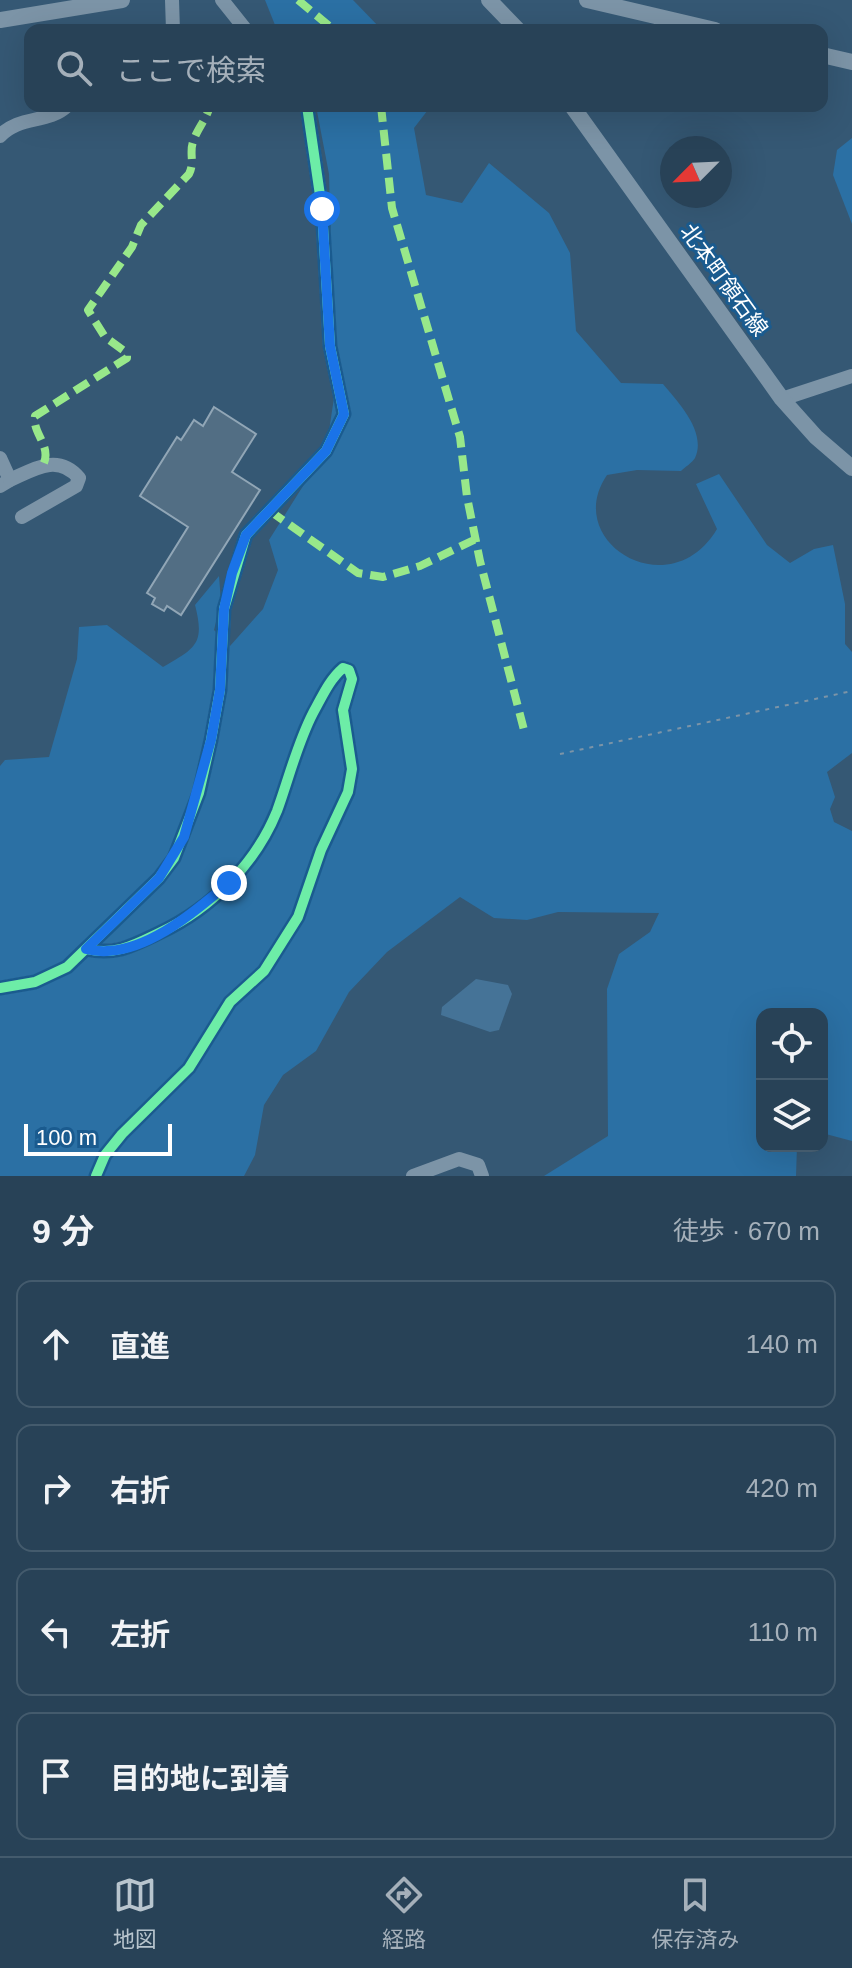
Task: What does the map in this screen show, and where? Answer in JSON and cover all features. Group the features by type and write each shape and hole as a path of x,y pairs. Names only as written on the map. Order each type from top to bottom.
{"main road":[{"path":"0,20 122,0"},
{"path":"489,0 512,24"},
{"path":"587,0 689,24"},
{"path":"828,56 852,62"},
{"name":"北本町領石線","path":"576,112 782,399 816,437 852,468"}],"street":[{"path":"172,0 173,24"},
{"path":"222,0 241,24"},
{"path":"0,136 12,124 58,112"},
{"path":"0,988 54,976 159,878 184,837 199,793 216,715 224,609 232,573 251,528 326,451 344,414 330,346 322,209 308,112"},
{"path":"782,399 852,376"},
{"path":"0,458 5,483 44,463 65,467 79,478 76,486 22,517"},
{"path":"86,949 107,954 120,951 170,928 243,870 276,811 304,731 328,685 343,668 349,670 352,679 343,710 352,769 348,792 321,850 298,917 264,971 230,1002 189,1068 122,1134 105,1155 96,1176"},
{"path":"413,1176 459,1159 478,1165 482,1176"}],"path":[{"path":"560,754 852,691"}],"shaded area":[{"path":"265,0 353,0 376,24 275,24"},
{"path":"317,112 426,112 414,128 426,195 462,203 489,163 549,213 570,253 576,331 621,383 663,384 683,408 694,428 698,448 695,458 681,471 637,470 607,475 597,500 598,523 609,542 627,557 649,564 674,563 697,552 717,529 696,484 719,474 767,545 790,563 814,549 833,545 845,604 845,644 852,652 852,753 827,772 835,797 830,809 834,822 852,831 852,1141 828,1135 828,1008 756,1008 756,1152 797,1152 796,1176 544,1176 608,1136 607,989 619,954 650,932 659,913 558,912 527,920 494,918 460,897 387,952 349,992 316,1051 283,1075 264,1105 255,1155 244,1176 0,1176 0,766 5,760 49,757 77,659 79,627 107,625 163,667 195,644 199,628 195,605 219,576 221,602 214,630 230,646 263,609 278,570 269,540 315,467 329,431 335,391 329,174"},
{"path":"852,138 852,224 833,175 837,150"},
{"path":"476,979 508,985 512,994 499,1030 490,1032 441,1015 442,1007"}],"building":[{"path":"214,407 256,434 232,472 260,490 181,615 167,606 164,611 152,604 155,598 147,593 188,527 140,496 177,437 181,440 194,420 203,426"}],"marked path":[{"path":"298,0 327,24"},
{"path":"44,463 45,450 36,428 35,416 127,358 127,353 105,337 88,310 132,247 141,225 189,174 193,142 208,112"},
{"path":"382,112 392,208 460,437 467,497 480,561 524,730"},
{"path":"270,511 358,573 383,577 420,566 476,539"}],"cycle path":[{"path":"0,988 35,982 67,967 159,878 174,858 199,793 211,740 220,690 224,609 246,535 326,451 344,414 330,346 322,209 308,112"},
{"path":"86,949 116,950 142,941 198,910 230,882 245,866 268,830 302,737 323,695 343,668 349,670 352,679 343,710 352,769 348,792 321,850 298,917 264,971 230,1002 189,1068 122,1134 105,1155 96,1176"}],"route":[{"path":"229,883 170,928 120,951 107,954 86,949 159,878 174,858 199,793 211,740 220,690 224,609 232,573 246,535 326,451 344,414 330,346 322,209"}]}
